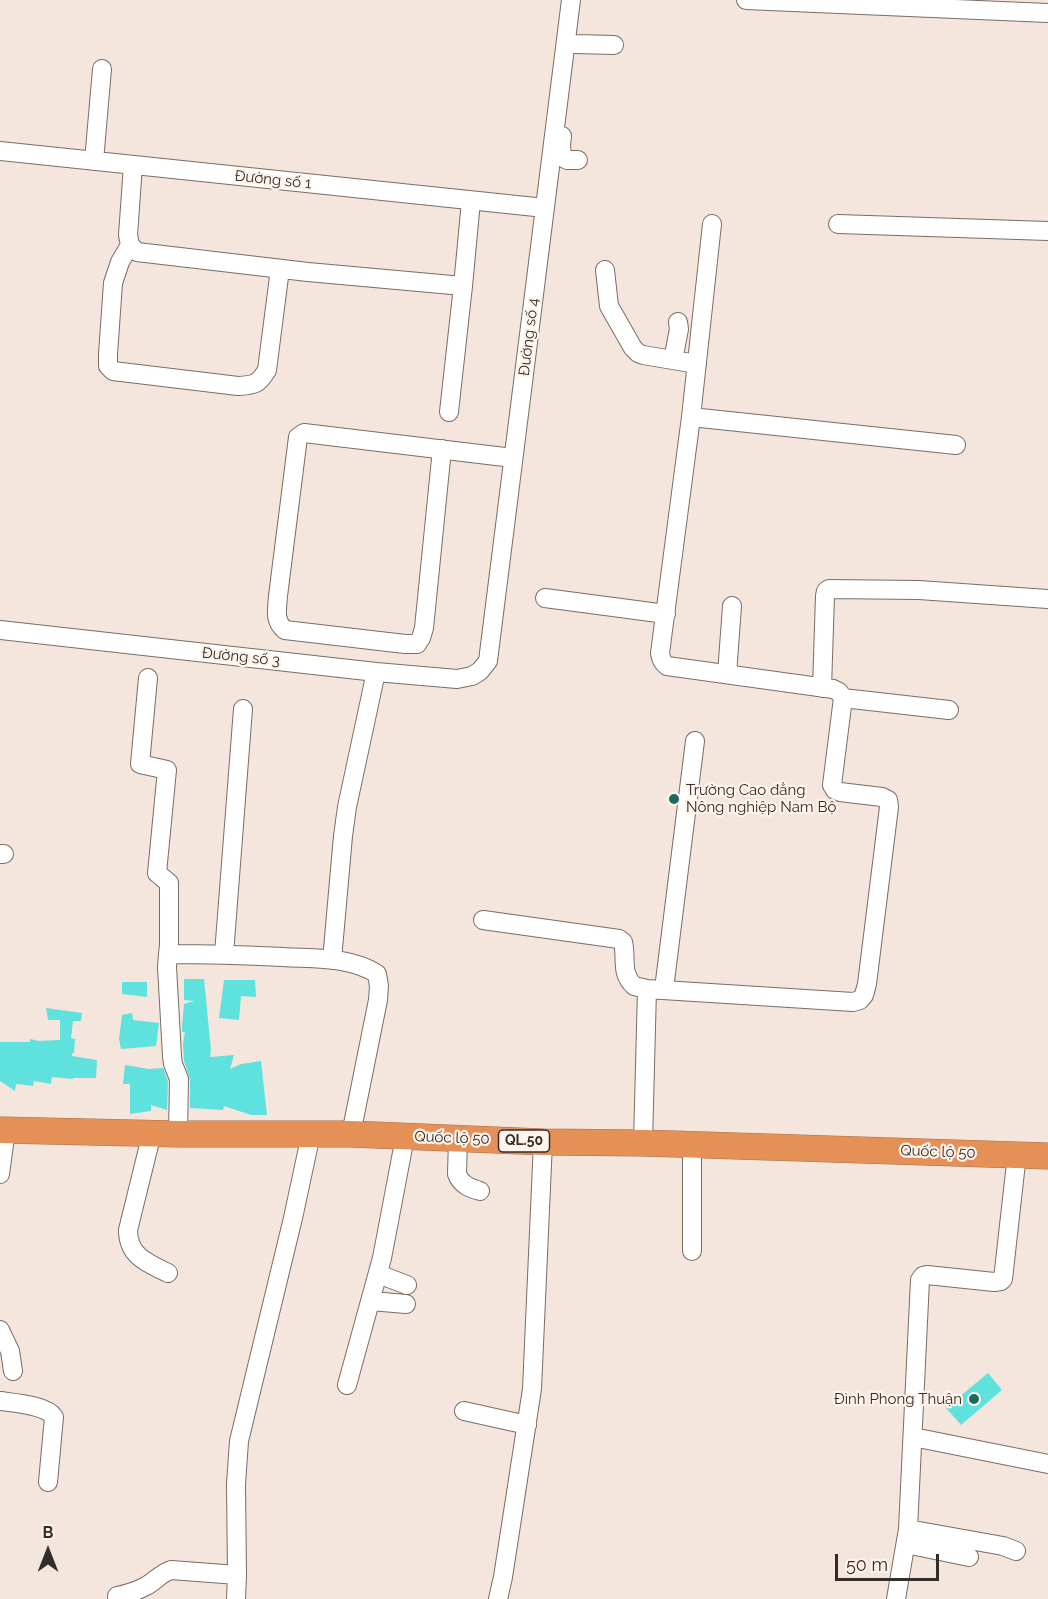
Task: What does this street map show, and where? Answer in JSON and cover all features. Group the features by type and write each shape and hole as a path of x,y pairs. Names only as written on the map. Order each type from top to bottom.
{"highway":[{"name":"Quốc lộ 50","path":"3,1130 178,1134 351,1134 543,1142 1048,1156"}],"street":[{"name":"Đường số 4","path":"480,671 488,661 571,0"},
{"path":"578,160 562,158 561,145 580,0"},
{"path":"746,0 871,2 1048,13"},
{"path":"575,44 614,45"},
{"path":"94,161 102,69"},
{"name":"Đường số 1","path":"0,151 545,208"},
{"path":"133,165 128,235 130,245 137,252 280,269 463,286"},
{"path":"450,412 471,201"},
{"path":"483,920 619,939 624,946 623,964 630,983 634,986 853,1002 860,1000 864,995 889,807 888,800 882,797 840,792 832,784 843,698 839,692 822,688 667,666 662,663 660,653 691,417 712,224"},
{"path":"838,224 1048,231"},
{"path":"130,245 120,262 113,283 108,354 108,366 113,371 253,386 261,380 267,370 280,269"},
{"path":"605,270 609,306 633,348 643,355 697,364"},
{"path":"673,360 679,329 678,322"},
{"path":"691,417 956,445"},
{"path":"442,449 424,628 417,644 285,630 280,626 276,618 278,596 298,437 304,433 442,449 513,458"},
{"path":"822,688 825,596 829,589 919,590 1048,599"},
{"path":"545,598 666,614"},
{"path":"727,674 732,606"},
{"name":"Đường số 3","path":"0,630 375,672 457,679 472,676 480,671"},
{"path":"332,960 347,807 375,672"},
{"path":"148,678 140,764 167,770 157,873 169,883 167,967 172,1056 179,1079 178,1134"},
{"path":"843,698 949,710"},
{"path":"224,954 243,709"},
{"path":"643,1143 655,989 695,741"},
{"path":"168,954 224,954 332,960 356,965 377,974 378,1000 351,1134"},
{"path":"0,1174 3,1130"},
{"path":"152,1133 128,1240 137,1256 168,1273"},
{"path":"236,1599 236,1484 239,1441 311,1134"},
{"path":"347,1385 378,1274 405,1137"},
{"path":"458,1138 457,1174 459,1179 461,1183 480,1191"},
{"path":"498,1599 532,1389 543,1142"},
{"path":"692,1145 692,1251"},
{"path":"896,1599 907,1536 920,1280 922,1276 927,1275 994,1282 1003,1279 1017,1154"},
{"path":"378,1274 407,1285"},
{"path":"371,1301 405,1304"},
{"path":"0,1329 10,1351 13,1371"},
{"path":"0,1401 52,1413 54,1417 48,1482"},
{"path":"464,1411 527,1425"},
{"path":"913,1437 1048,1464"},
{"path":"907,1536 1003,1546 1016,1551"},
{"path":"907,1536 969,1557"},
{"path":"117,1596 144,1587 171,1570 237,1575"}],"building":[{"path":"184,979 204,979 210,1057 234,1055 230,1069 241,1064 261,1061 267,1115 251,1115 224,1106 223,1110 190,1108 190,1079 184,1061 185,1032 182,1032 182,1027 184,1004 194,1001 184,1000"},
{"path":"224,980 255,980 256,997 241,996 239,1020 219,1018"},
{"path":"122,982 147,982 147,997 122,994"},
{"path":"46,1008 82,1013 81,1021 73,1021 71,1038 75,1039 72,1056 97,1060 96,1078 52,1077 51,1084 34,1081 33,1086 16,1084 15,1091 0,1081 0,1042 30,1042 30,1039 60,1040 60,1020 48,1020"},
{"path":"132,1013 133,1020 159,1023 156,1046 121,1049 119,1039 122,1015"},
{"path":"125,1065 149,1069 163,1068 168,1081 167,1110 151,1105 151,1111 130,1114 130,1084 123,1084"},
{"name":"Đình Phong Thuận","path":"988,1373 1002,1390 961,1425 946,1408"}],"place":[{"name":"Trường Cao đẳng Nông nghiệp Nam Bộ","path":"674,799"},
{"name":"Đình Phong Thuận","path":"974,1399"}]}
